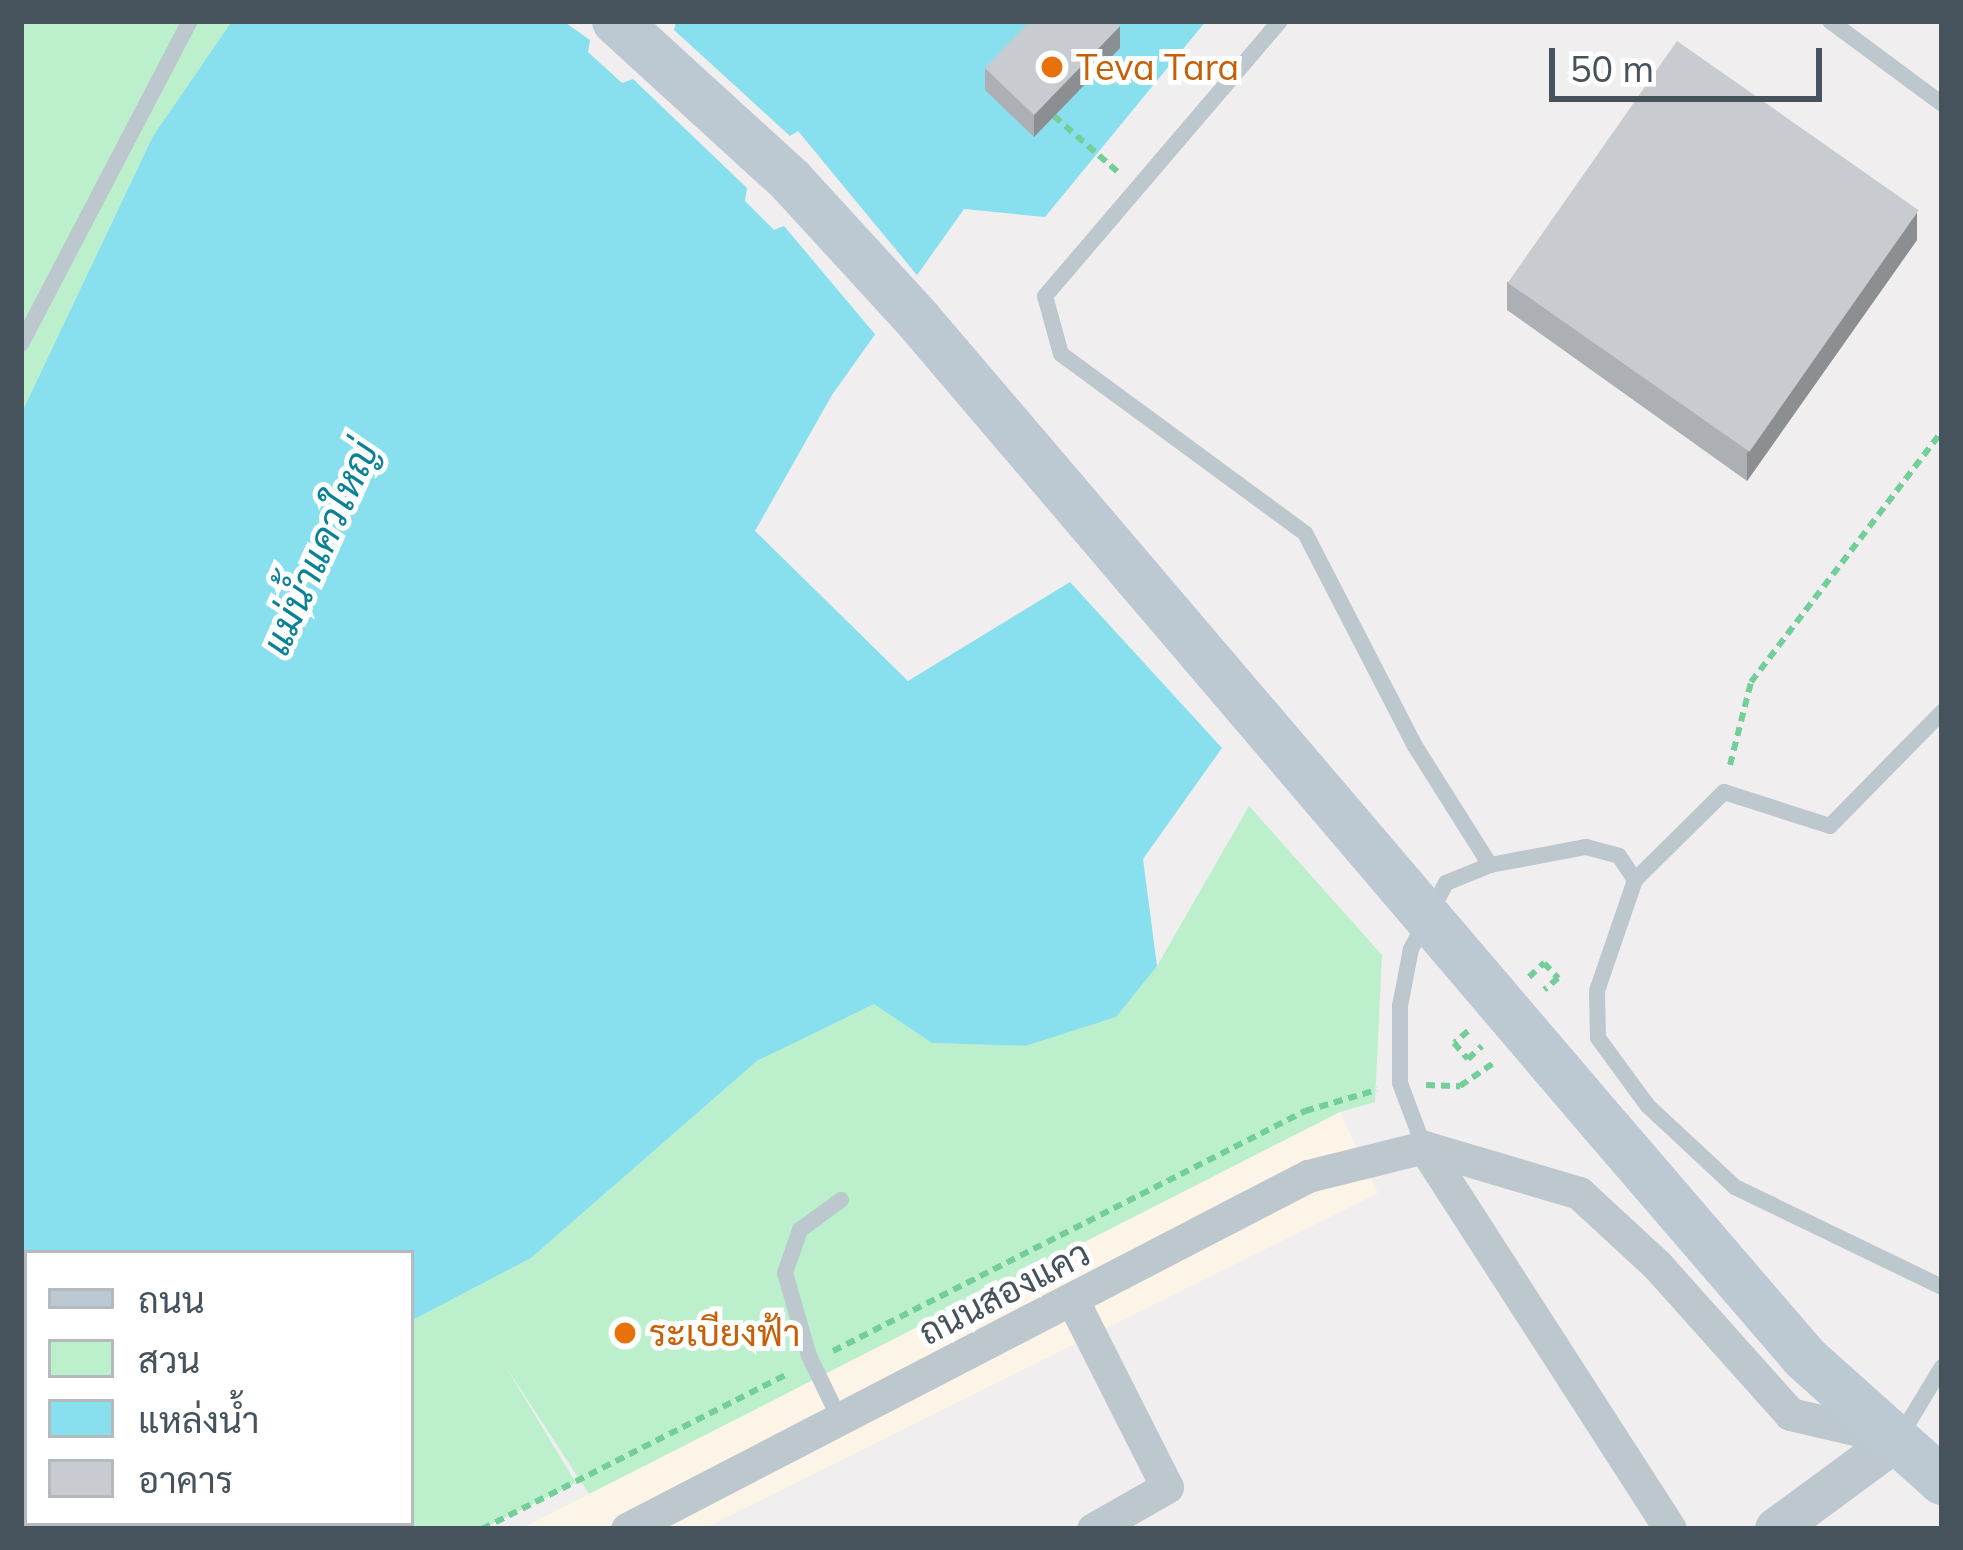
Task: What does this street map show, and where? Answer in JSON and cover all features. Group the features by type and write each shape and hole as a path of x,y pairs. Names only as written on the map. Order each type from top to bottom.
{"main road":[{"path":"616,21 790,181 920,322 1804,1358 1942,1481"}],"street":[{"name":"ถนนสองแคว","path":"627,1529 1308,1176 1424,1147"},
{"path":"1424,1147 1579,1193 1657,1265 1790,1414 1898,1439"},
{"path":"1424,1147 1670,1529"},
{"path":"1073,1301 1167,1487 1094,1529"},
{"path":"1776,1529 1898,1439"}],"lane":[{"path":"21,344 190,21"},
{"path":"1280,21 1045,296 1061,354 1305,533 1415,746 1490,866"},
{"path":"1830,21 1942,104"},
{"path":"1942,712 1830,826 1724,792 1635,880 1597,991 1598,1038 1648,1106 1735,1186 1942,1287"},
{"path":"1424,1147 1400,1083 1400,1006 1411,950 1446,883 1490,866 1586,848 1619,856 1635,880"},
{"path":"840,1420 792,1305 789,1246 841,1200"},
{"path":"1898,1439 1942,1367"}],"path":[{"path":"1054,116 1097,154"},
{"path":"1724,792 1751,682 1942,431"},
{"path":"1484,1016 1454,1042 1468,1059 1496,1034"},
{"path":"482,1529 1305,1111 1400,1083 1460,1086 1512,1051"}],"shaded area":[{"path":"1340,1112 1378,1193 703,1529 520,1529"}],"green space":[{"path":"21,21 232,21 153,136 21,414"},
{"path":"1249,806 1382,955 1375,1102 1340,1112 589,1494 504,1364 576,1483 482,1529 98,1529 414,1526 414,1319 531,1258 757,1061 874,1003 933,1043 1025,1046 1157,966"}],"water":[{"name":"แม่น้ำแควใหญ่","path":"232,21 1206,21 1045,217 964,209 832,395 755,531 908,681 1070,582 1222,748 1143,859 1157,966 1116,1017 1025,1046 932,1043 874,1004 757,1061 531,1258 414,1319 414,1250 24,1250 24,1526 64,1526 21,1529 21,414 153,136"}],"pier":[{"path":"563,21 676,21 674,30 790,136 798,131 921,280 879,339 784,226 774,230 745,201 747,188 633,79 622,83 588,52 590,40"}],"building":[{"path":"1030,21 1115,21 1120,26 1034,115 985,68"},
{"path":"1677,41 1919,210 1749,452 1508,283"}],"place":[{"name":"Teva Tara","path":"1052,67"},
{"name":"ระเบียงฟ้า","path":"625,1333"}]}
